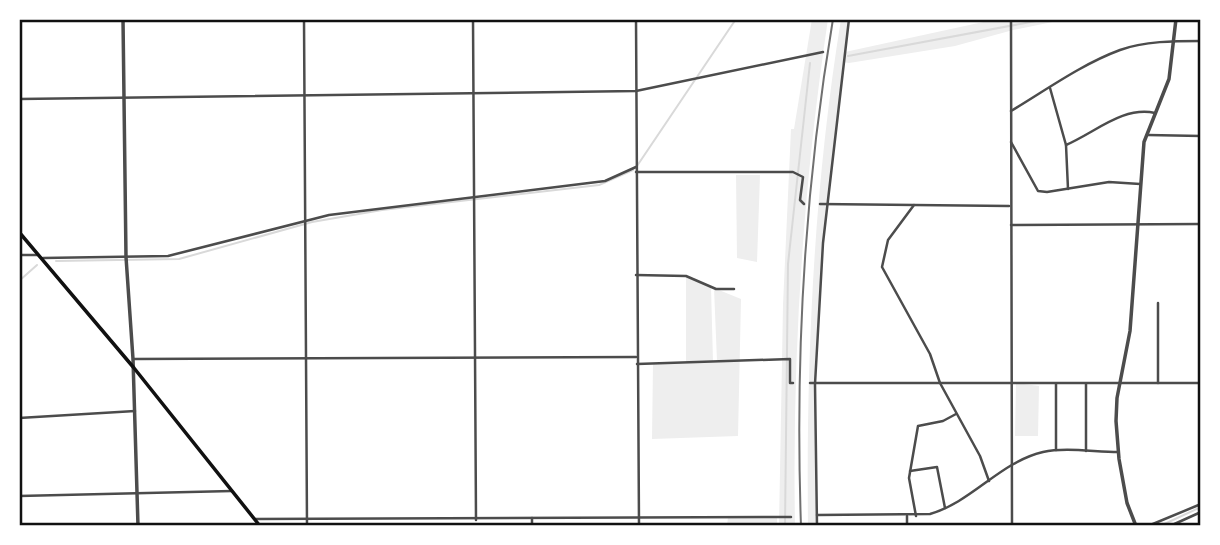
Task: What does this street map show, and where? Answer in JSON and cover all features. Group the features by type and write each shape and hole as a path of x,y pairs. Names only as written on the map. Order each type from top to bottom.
{"main road":[{"path":"19,232 134,368 260,526"}],"street":[{"path":"123,19 126,257 134,368 138,526"},
{"path":"304,19 307,526"},
{"path":"473,19 476,520"},
{"path":"636,19 639,526"},
{"path":"817,526 812,383 827,205 849,19"},
{"path":"1011,19 1012,526"},
{"path":"1136,526 1127,503 1118,452 1116,421 1119,384 1130,331 1140,184 1147,135 1169,79 1176,19"},
{"path":"1012,111 1122,49 1174,41 1201,41"},
{"path":"19,99 636,91 823,52"},
{"path":"1049,88 1066,145 1068,189"},
{"path":"1066,145 1135,110 1157,113"},
{"path":"1147,135 1201,136"},
{"path":"1011,142 1038,191 1110,182 1140,184"},
{"path":"19,255 126,257 188,253 306,220 377,208 605,181 636,170 793,172 803,177 800,200 804,204"},
{"path":"820,204 1011,206"},
{"path":"914,205 888,240 882,267 930,354 940,383 980,456 989,481"},
{"path":"1011,225 1201,224"},
{"path":"636,275 686,276 716,289 734,289"},
{"path":"1158,303 1158,383"},
{"path":"133,359 636,357"},
{"path":"637,364 790,359 790,383 793,383"},
{"path":"812,383 1201,383"},
{"path":"1055,384 1056,452"},
{"path":"1086,384 1086,452"},
{"path":"19,418 135,411"},
{"path":"916,516 910,471 918,426 943,421 956,414"},
{"path":"817,515 916,516 945,509 1012,466 1043,452 1118,452"},
{"path":"910,471 937,467 945,509"},
{"path":"19,496 137,496 232,491"},
{"path":"1149,526 1201,504"},
{"path":"1170,526 1201,512"},
{"path":"254,519 352,516 476,520 791,517"},
{"path":"907,516 907,526"},
{"path":"532,519 532,526"}],"shaded area":[{"path":"812,19 828,19 812,145 801,272 795,399 795,526 779,526 783,305 791,129 794,129"},
{"path":"841,19 849,19 845,52 997,19 1067,19 955,46 843,62 823,245 815,382 817,526 808,526 810,335 818,208"},
{"path":"736,175 760,175 757,262 737,258"},
{"path":"686,276 711,287 713,362 717,361 714,288 741,299 738,436 652,439 653,364 686,362"},
{"path":"1016,383 1039,386 1038,436 1015,436"},
{"path":"728,517 777,517 777,526 727,526"}],"waterway":[{"path":"637,166 736,19"},
{"path":"848,56 1047,19"},
{"path":"785,526 788,264 810,63"},
{"path":"56,261 179,259 312,222 382,210 599,185 633,170"},
{"path":"19,281 37,265"},
{"path":"1160,526 1201,507"}],"railway":[{"path":"801,526 800,399 804,271 815,144 833,19"}]}
